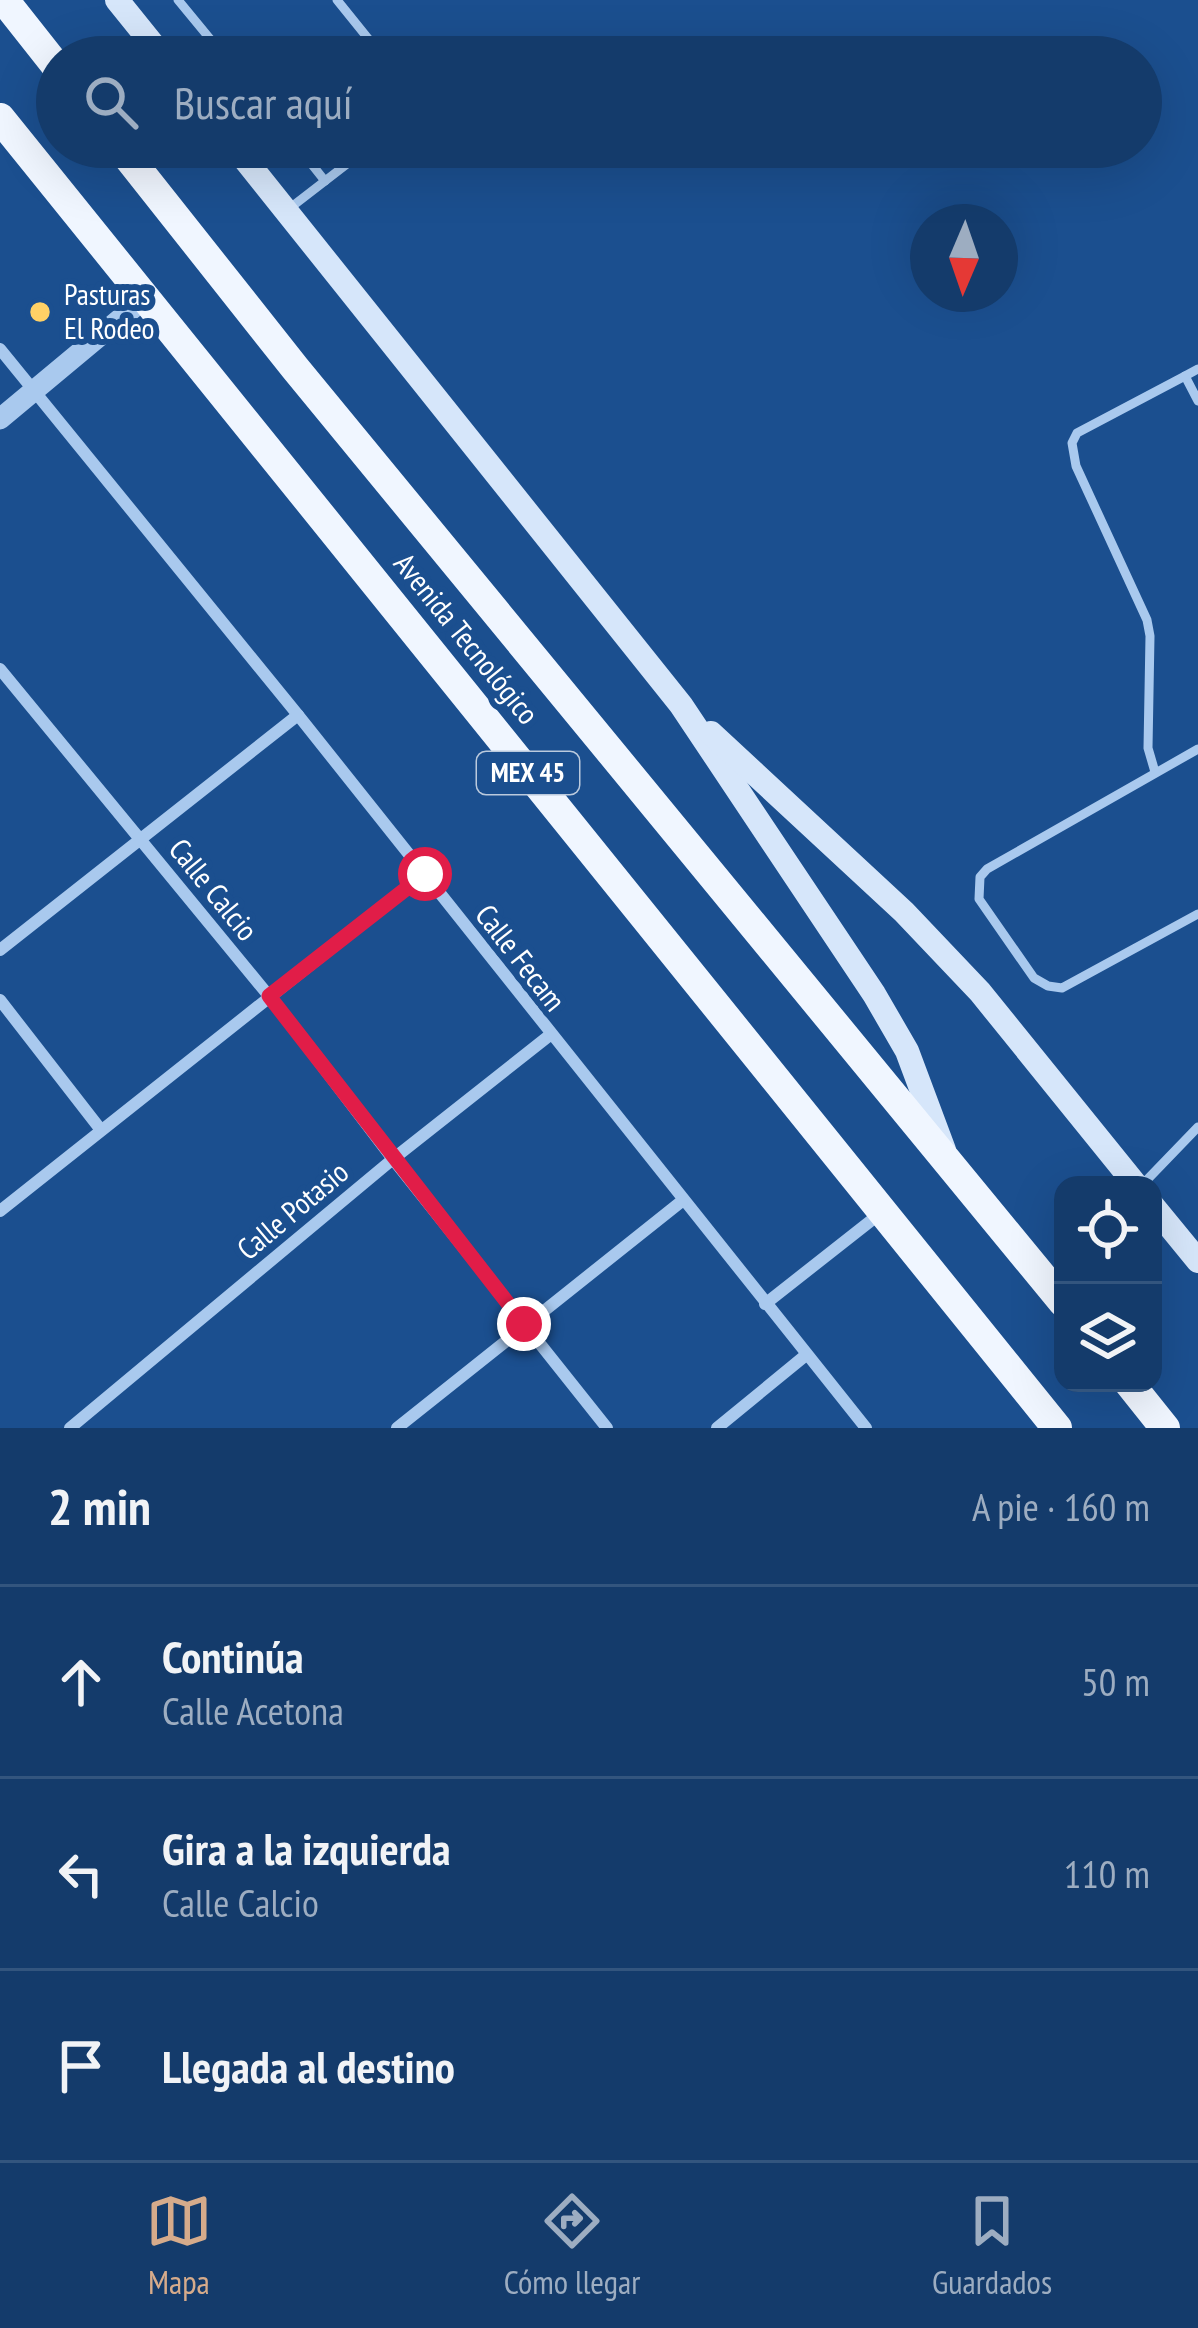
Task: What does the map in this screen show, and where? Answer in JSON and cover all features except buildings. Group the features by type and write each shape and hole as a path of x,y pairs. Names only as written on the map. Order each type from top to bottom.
{"main road":[{"path":"4,0 36,40"},
{"path":"117,0 146,36"},
{"name":"Avenida Tecnológico","path":"0,118 36,163"},
{"name":"Avenida Tecnológico","path":"40,168 1057,1428"},
{"name":"Avenida Tecnológico","path":"138,168 295,368 1054,1291"},
{"path":"252,168 681,705 874,994 907,1051 947,1160"},
{"path":"681,705 904,912 980,992 1132,1176"},
{"path":"1162,1217 1198,1262"},
{"path":"1136,1392 1165,1428"}],"street":[{"path":"0,419 145,298"},
{"name":"Calle Fecam","path":"0,349 866,1428"},
{"name":"Calle Calcio","path":"0,669 269,996 608,1428"},
{"path":"0,950 298,715"},
{"path":"0,1211 425,874"},
{"path":"0,1000 101,1130"},
{"name":"Calle Potasio","path":"70,1428 550,1035"},
{"path":"397,1428 682,1201"},
{"path":"765,1304 883,1212"},
{"path":"717,1428 806,1355"}],"lane":[{"path":"178,0 208,36"},
{"path":"337,0 366,36"},
{"path":"315,168 326,181"},
{"path":"286,211 342,168"},
{"path":"1155,772 1148,748 1147,620 1076,466 1072,443 1077,434 1198,369"},
{"path":"1185,376 1198,401"},
{"path":"1198,749 987,869 980,877 979,898 1034,978 1062,988 1198,914"},
{"path":"1148,1176 1198,1127"}],"place":[{"name":"Pasturas El Rodeo","path":"40,312"}],"route":[{"path":"425,874 269,996 524,1324"}]}
